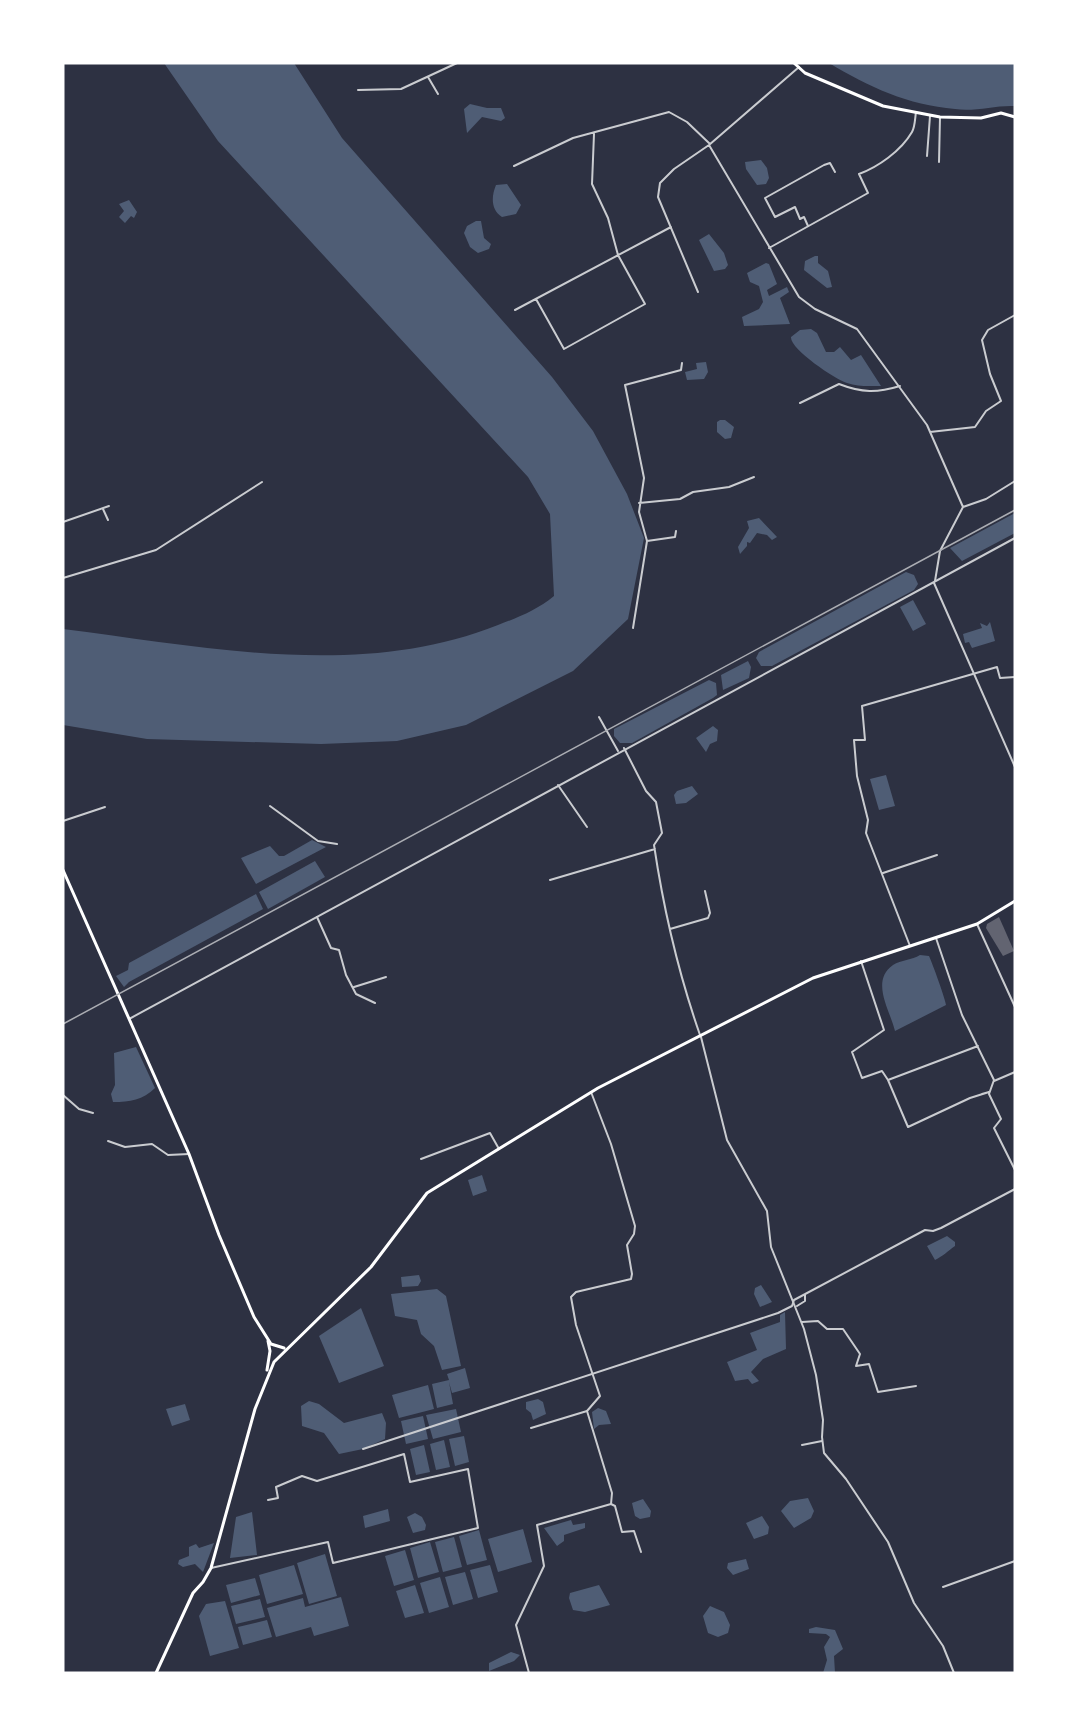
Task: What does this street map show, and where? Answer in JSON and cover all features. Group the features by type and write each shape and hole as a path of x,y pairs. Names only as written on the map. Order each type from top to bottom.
{"main road":[{"path":"794,63 805,72 883,106 940,117 981,118 1001,112 1015,117"},
{"path":"63,870 189,1154 254,1317 275,1347 286,1348"},
{"path":"267,1375 286,1348 371,1267 427,1193 591,1092 813,978 976,924 1015,901"},
{"path":"156,1673 193,1593 211,1568 267,1375 270,1351 267,1338"}],"street":[{"path":"358,90 401,89 457,63"},
{"path":"698,292 658,197 659,186 674,169 710,144 799,67"},
{"path":"428,77 438,94"},
{"path":"514,166 573,138 669,112 687,122 710,144 799,297 814,309 857,329 900,386 930,432 963,507"},
{"path":"769,248 868,193 859,174 873,169 886,159 912,132 916,112"},
{"path":"927,156 930,116"},
{"path":"939,162 940,117"},
{"path":"536,299 564,349 645,304 618,255 608,218 592,184 594,134"},
{"path":"808,226 804,217 800,219 795,207 775,218 765,198 824,165 830,163 835,172"},
{"path":"515,310 671,227"},
{"path":"930,432 975,427 986,411 1001,401 990,374 982,340 988,330 1015,315"},
{"path":"633,628 647,542 640,521 639,503 644,478 626,385 681,370 682,363"},
{"path":"800,403 839,384 863,392 876,392 900,386"},
{"path":"639,503 680,499 693,492 729,487 754,477"},
{"path":"1015,481 986,499 963,507 940,551 934,583 1015,767"},
{"path":"63,578 156,550 262,482"},
{"path":"63,522 109,506"},
{"path":"104,509 108,520"},
{"path":"647,542 677,537 676,531"},
{"path":"129,1019 624,748 1015,538"},
{"path":"910,946 866,833 866,812 854,753 854,740 865,740 862,706 997,668 1000,678 1015,677"},
{"path":"599,717 618,752"},
{"path":"624,748 646,791 656,802 662,833 654,842 662,900 677,967 701,1037 727,1140 767,1211 771,1247 802,1322 816,1375 823,1420 822,1441 828,1459 846,1479 888,1542 914,1603 943,1646 954,1673"},
{"path":"558,785 586,827"},
{"path":"270,806 318,841 337,844"},
{"path":"63,821 105,807"},
{"path":"549,880 655,849"},
{"path":"883,873 937,855"},
{"path":"670,929 708,918 710,914 705,891"},
{"path":"317,916 331,948 339,950 346,975 356,994 375,1003"},
{"path":"976,924 1015,1007"},
{"path":"936,937 962,1015 994,1081"},
{"path":"861,961 884,1030 852,1052 862,1078 882,1071 906,1124 910,1127 969,1098 989,1092"},
{"path":"354,987 386,977"},
{"path":"888,1080 978,1046"},
{"path":"1015,1072 994,1081 989,1092 1001,1119 994,1128 1015,1170"},
{"path":"531,1428 587,1411 601,1397 576,1325 571,1295 631,1279 633,1274 627,1245 635,1232 611,1144 591,1092"},
{"path":"982,1094 989,1092"},
{"path":"63,1095 79,1109 93,1113"},
{"path":"421,1159 490,1133 499,1149"},
{"path":"108,1141 126,1147 152,1144 168,1155 189,1154"},
{"path":"363,1449 778,1313 792,1306 794,1300 925,1230 933,1231 941,1228 1015,1189"},
{"path":"797,1306 805,1301 805,1294"},
{"path":"802,1322 818,1321 827,1329 843,1329 860,1354 856,1366 868,1364 878,1392 916,1386"},
{"path":"587,1411 612,1493 611,1504"},
{"path":"802,1444 822,1441"},
{"path":"211,1568 328,1542 333,1563 478,1528 468,1469 410,1482 404,1454 317,1481 302,1476 276,1487 278,1498 268,1500"},
{"path":"611,1504 615,1506 622,1532 634,1531 640,1552"},
{"path":"530,1673 516,1625 544,1566 537,1525 611,1504"},
{"path":"943,1587 1015,1561"}],"water":[{"path":"164,63 294,63 342,138 552,377 593,431 627,494 644,538 628,619 573,671 466,725 397,741 321,744 147,739 63,725 63,629 227,650 337,655 392,651 446,642 513,619 554,596 550,514 528,477 218,141"},
{"path":"829,63 1015,63 1015,106 962,110 921,104 889,94"},
{"path":"470,104 501,108 505,118 501,121 482,117 467,133 464,109"},
{"path":"761,160 767,168 769,178 766,184 757,185 746,169 745,162"},
{"path":"507,184 521,205 516,214 502,217 494,207 493,194 496,185"},
{"path":"129,200 137,212 134,218 131,216 125,223 119,217 124,211 119,204"},
{"path":"481,221 484,238 491,244 489,249 478,253 470,247 464,233 467,226"},
{"path":"709,234 724,253 728,265 725,269 714,271 699,240"},
{"path":"818,256 818,263 828,271 832,287 827,288 804,270 805,261"},
{"path":"766,263 769,264 777,284 767,290 769,296 787,287 789,292 780,298 790,324 744,326 742,317 759,309 763,302 759,286 750,282 747,273"},
{"path":"811,329 817,333 826,352 834,352 840,347 851,360 861,355 881,386 859,386 847,383 805,356 791,337 800,330"},
{"path":"706,362 708,372 704,379 687,380 685,372 697,369 696,363"},
{"path":"725,420 734,427 731,438 725,439 717,432 717,422"},
{"path":"1015,513 1015,533 962,561 950,548"},
{"path":"759,518 777,537 772,540 767,535 757,533 750,543 747,542 747,546 740,554 738,547 749,528 747,521"},
{"path":"906,572 914,575 918,584 914,590 772,666 761,666 756,658 759,652"},
{"path":"913,600 926,624 913,631 900,607"},
{"path":"990,622 995,641 972,648 969,642 965,643 963,634 982,628 980,623 987,626"},
{"path":"748,661 751,667 749,678 723,690 721,675"},
{"path":"709,680 716,683 717,695 713,698 632,743 620,743 614,736 614,729"},
{"path":"713,726 718,730 717,741 710,744 706,752 696,738"},
{"path":"886,775 895,806 879,810 870,779"},
{"path":"692,786 698,794 686,803 676,804 674,795 677,791"},
{"path":"312,840 326,847 256,884 241,858 270,846 279,856 284,856"},
{"path":"315,861 325,877 268,909 259,892"},
{"path":"256,894 263,909 129,982 124,987 116,976 128,970 129,963"},
{"path":"920,955 929,956 946,1005 895,1031 883,996 883,979 893,965"},
{"path":"136,1047 155,1088 136,1100 113,1102 111,1094 115,1085 114,1053"},
{"path":"482,1175 487,1191 473,1196 468,1180"},
{"path":"947,1236 955,1242 955,1246 935,1260 927,1246"},
{"path":"419,1275 421,1281 418,1286 402,1287 401,1277"},
{"path":"761,1285 772,1302 760,1307 754,1294 755,1288"},
{"path":"437,1289 446,1296 461,1366 442,1370 434,1346 421,1334 417,1320 395,1316 391,1294"},
{"path":"361,1308 384,1366 339,1383 319,1336"},
{"path":"785,1312 786,1349 763,1359 751,1372 759,1381 752,1384 748,1379 735,1381 727,1362 757,1350 750,1333 780,1322 780,1315"},
{"path":"465,1368 470,1388 452,1393 449,1382 453,1404 437,1408 432,1384 449,1380 447,1374"},
{"path":"428,1385 434,1409 399,1418 392,1395"},
{"path":"538,1399 543,1402 546,1414 533,1420 531,1413 526,1409 526,1402"},
{"path":"309,1401 319,1404 344,1423 382,1413 386,1423 385,1439 363,1449 339,1454 324,1433 302,1426 301,1406"},
{"path":"185,1404 190,1420 172,1426 166,1409"},
{"path":"598,1408 606,1411 611,1424 599,1425 594,1429 592,1412"},
{"path":"456,1409 461,1432 433,1439 426,1415"},
{"path":"423,1416 428,1439 406,1444 401,1421"},
{"path":"464,1436 469,1462 455,1466 449,1439"},
{"path":"444,1440 450,1467 436,1470 430,1444"},
{"path":"424,1445 430,1472 416,1475 410,1449"},
{"path":"808,1498 814,1511 811,1518 794,1528 781,1511 790,1501"},
{"path":"643,1499 651,1511 650,1517 640,1519 635,1516 632,1503"},
{"path":"388,1509 390,1521 365,1528 363,1516"},
{"path":"252,1512 257,1555 230,1558 236,1517"},
{"path":"415,1513 422,1517 426,1525 425,1530 413,1533 407,1517"},
{"path":"762,1516 769,1527 768,1534 754,1539 746,1523"},
{"path":"571,1520 573,1525 585,1523 585,1528 564,1535 564,1541 557,1546 544,1528"},
{"path":"523,1529 532,1562 498,1572 488,1539"},
{"path":"479,1530 487,1560 467,1565 459,1536"},
{"path":"454,1537 462,1567 443,1572 435,1542"},
{"path":"430,1542 439,1572 418,1578 410,1548"},
{"path":"214,1543 203,1572 195,1564 183,1567 178,1564 179,1560 189,1556 189,1547 196,1544 199,1548"},
{"path":"405,1550 414,1580 394,1586 385,1556"},
{"path":"325,1554 337,1596 309,1604 297,1563"},
{"path":"746,1559 749,1569 733,1575 727,1568 728,1563"},
{"path":"294,1565 303,1594 267,1604 259,1575"},
{"path":"490,1565 498,1592 478,1598 470,1570"},
{"path":"465,1572 473,1599 453,1605 445,1577"},
{"path":"440,1577 449,1607 429,1613 420,1583"},
{"path":"255,1578 260,1595 231,1603 226,1585"},
{"path":"415,1585 424,1613 405,1618 396,1591"},
{"path":"599,1585 610,1605 585,1612 573,1610 569,1598 570,1593"},
{"path":"341,1597 349,1626 314,1636 311,1627 276,1637 267,1608 303,1598 305,1607"},
{"path":"260,1599 265,1617 236,1624 231,1606"},
{"path":"225,1601 239,1648 210,1656 199,1616 206,1604"},
{"path":"710,1606 724,1612 730,1625 728,1633 718,1637 708,1633 703,1616"},
{"path":"267,1620 272,1637 243,1645 238,1627"},
{"path":"816,1627 835,1630 843,1649 834,1656 835,1673 823,1673 827,1660 824,1647 830,1637 826,1634 809,1633 809,1629"},
{"path":"511,1652 520,1655 514,1661 489,1671 489,1663"}],"building":[{"path":"999,917 1014,951 1003,956 986,928 987,924"}],"railway":[{"path":"63,1024 1015,510"}]}
